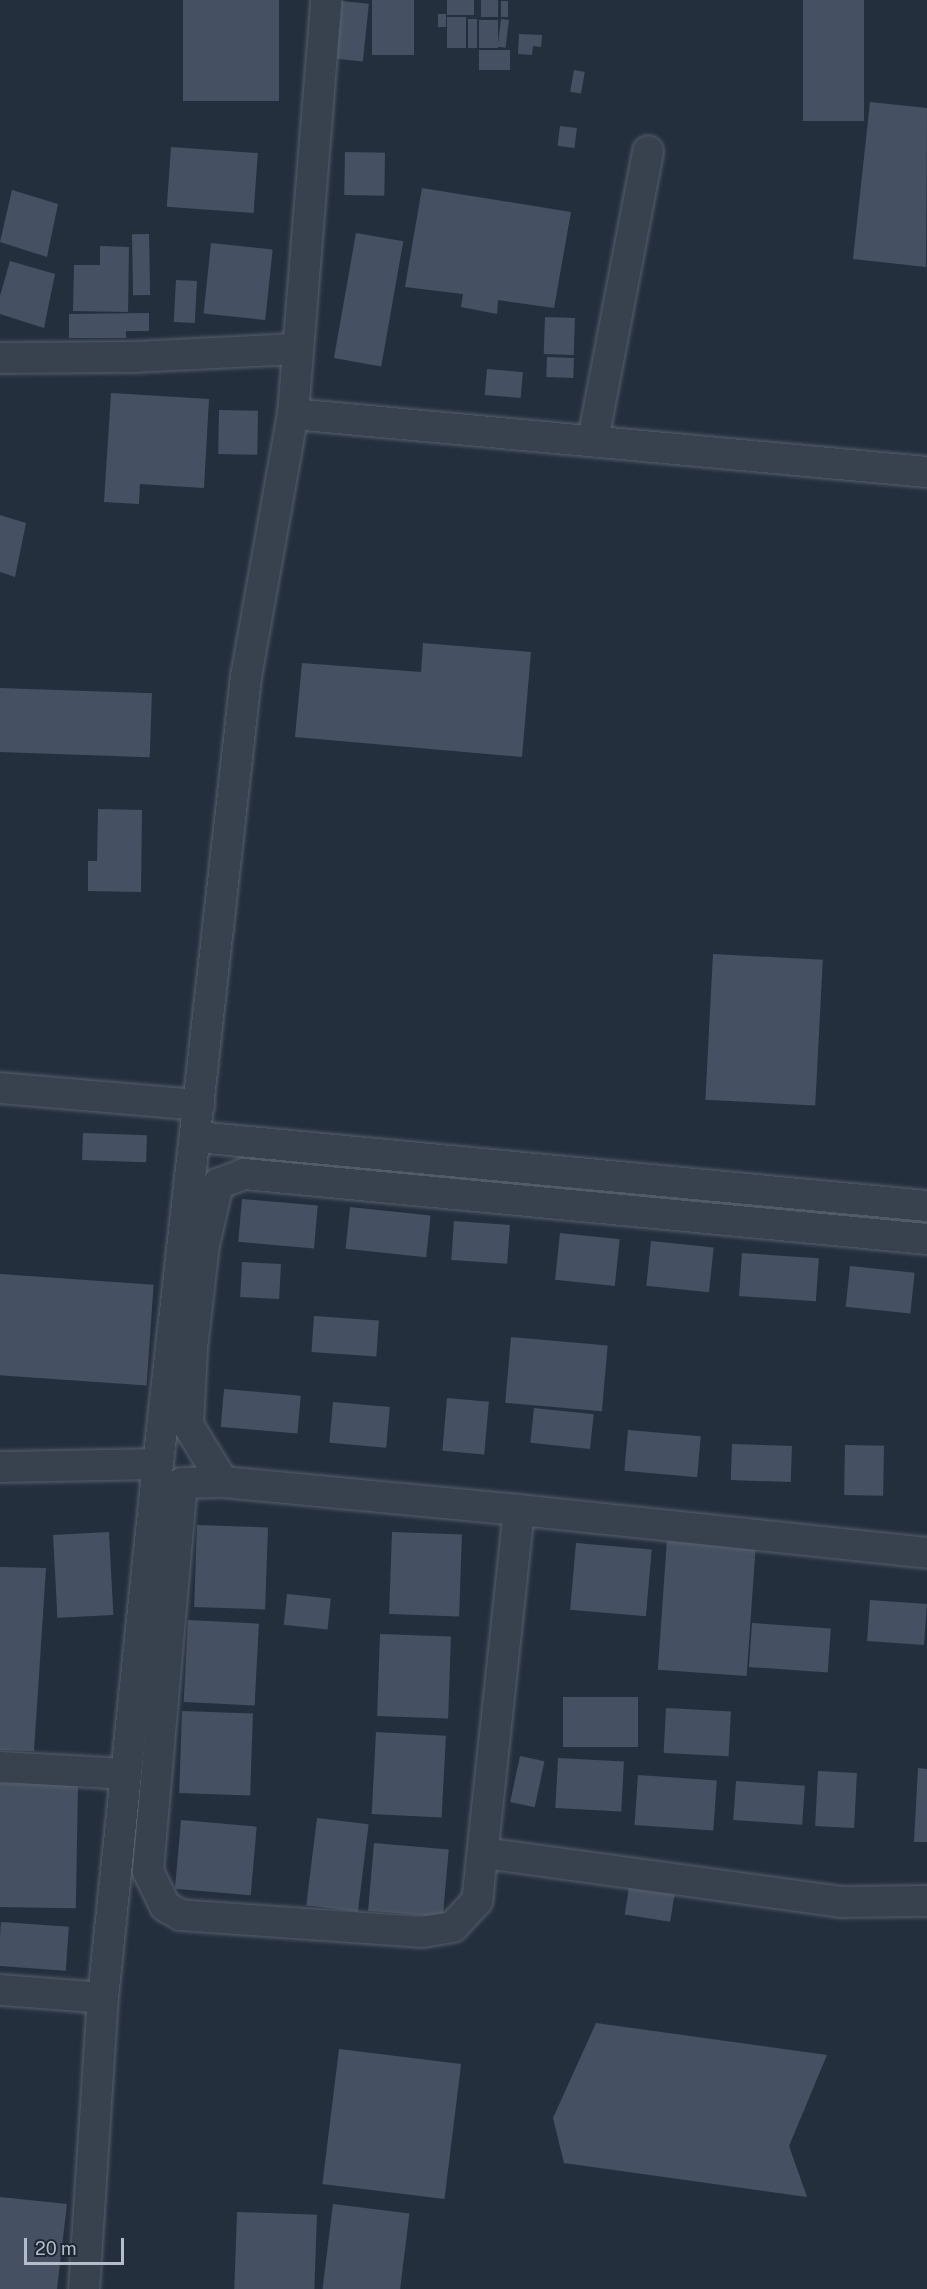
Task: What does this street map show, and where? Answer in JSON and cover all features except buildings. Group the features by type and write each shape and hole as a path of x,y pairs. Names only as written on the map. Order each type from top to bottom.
{"street":[{"path":"84,2289 103,1998 125,1774 246,677 292,414 326,0"},
{"path":"593,440 648,151"},
{"path":"0,358 134,357 296,349"},
{"path":"292,414 927,472"},
{"path":"0,1088 199,1105"},
{"path":"197,1137 927,1206"},
{"path":"223,1482 189,1425 192,1348 204,1245 218,1184 244,1174 927,1239"},
{"path":"0,1467 158,1464"},
{"path":"519,1510 484,1853 477,1901 453,1927 422,1932 181,1915 165,1906 148,1870 178,1507 182,1483 223,1482 519,1510 927,1553"},
{"path":"0,1767 125,1774"},
{"path":"484,1853 841,1902 927,1901"},
{"path":"0,1990 103,1998"}]}
